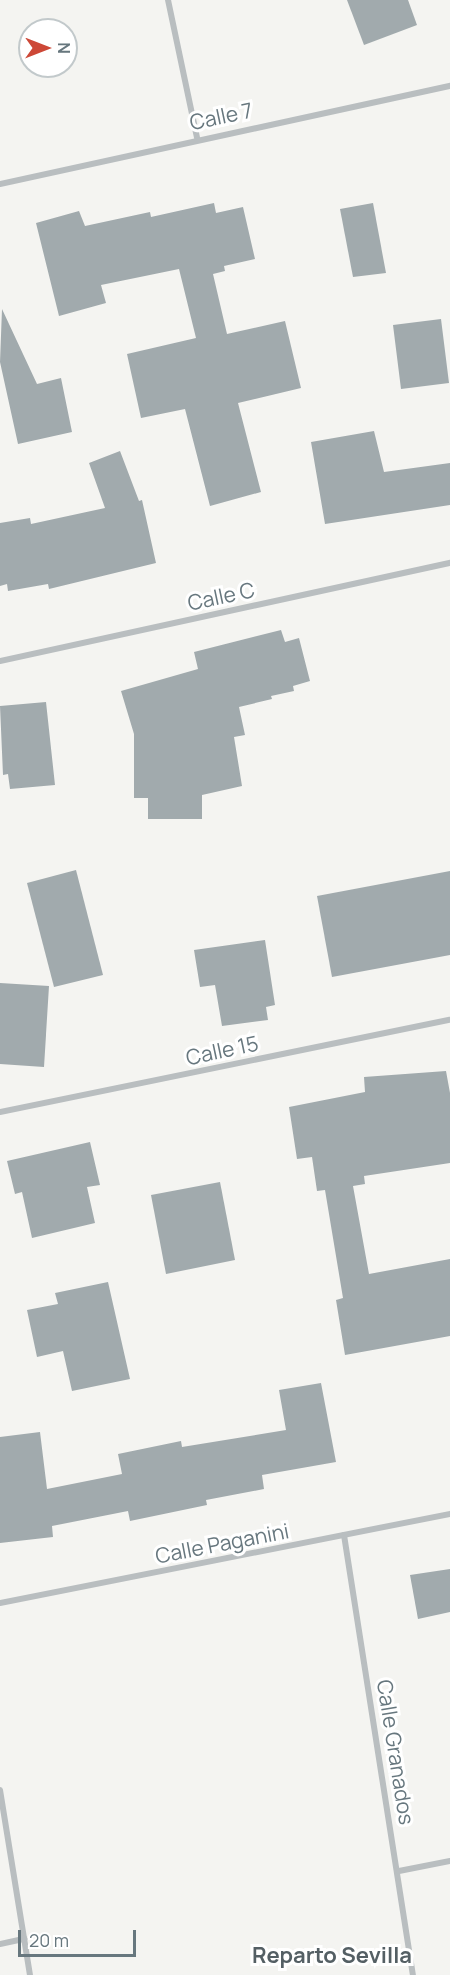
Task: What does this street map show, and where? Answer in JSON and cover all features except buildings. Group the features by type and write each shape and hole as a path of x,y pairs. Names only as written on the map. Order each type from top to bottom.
{"street":[{"path":"168,0 197,138"},
{"name":"Calle 7","path":"0,184 197,138 450,86"},
{"name":"Calle C","path":"0,661 450,563"},
{"name":"Calle 15","path":"0,1113 450,1020"},
{"name":"Calle Paganini","path":"0,1603 450,1514"},
{"name":"Calle Granados","path":"344,1535 399,1871 413,1975"},
{"path":"0,1790 30,1975"},
{"path":"399,1871 450,1861"},
{"path":"0,1944 24,1939"}],"district":[{"name":"Reparto Sevilla","path":"332,1956"}]}
